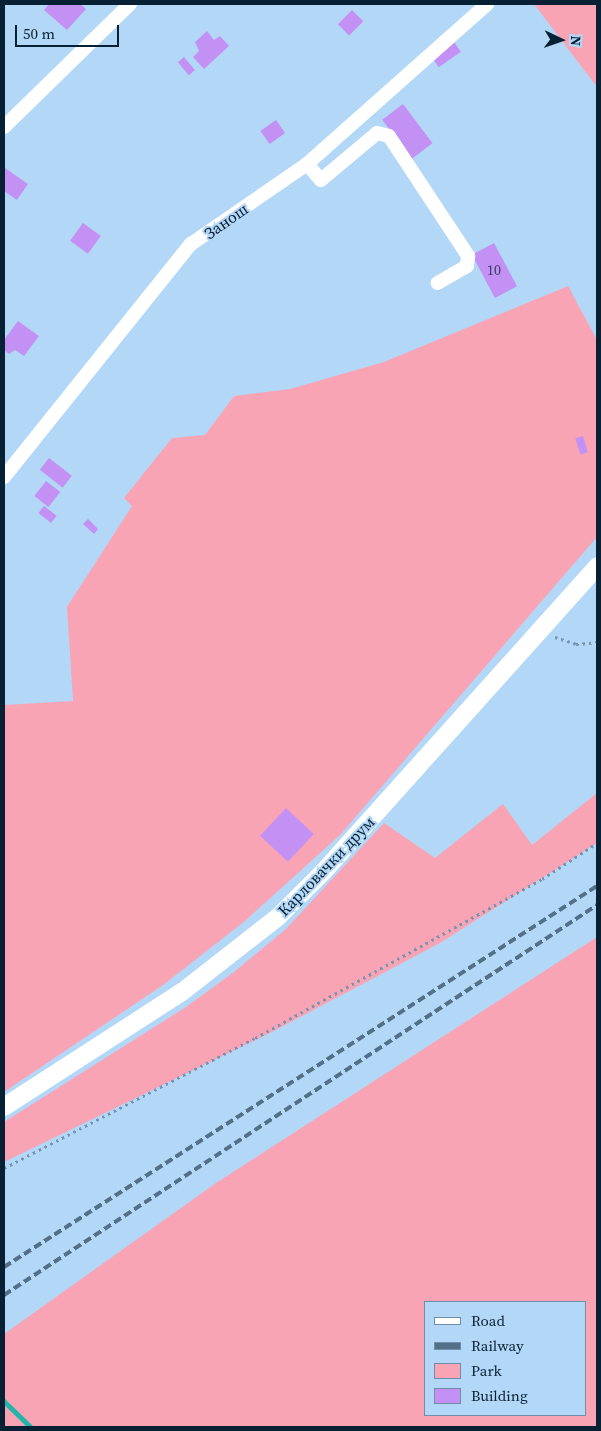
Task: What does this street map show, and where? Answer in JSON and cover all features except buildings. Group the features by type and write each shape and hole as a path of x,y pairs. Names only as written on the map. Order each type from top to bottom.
{"main road":[{"name":"Карловачки друм","path":"4,1107 182,992 259,933 324,871 597,567"}],"street":[{"path":"4,127 130,4"},
{"name":"Занош","path":"4,477 191,244 307,164 487,4"},
{"path":"307,164 321,180 377,133 389,136 468,256 467,266 438,283"}],"path":[{"path":"540,632 576,644 597,642"},
{"path":"4,1168 255,1038 542,879 597,844"}],"green space":[{"path":"534,4 597,4 597,87"},
{"path":"568,286 597,340 597,537 340,835 245,921 163,985 4,1092 4,705 73,701 67,607 132,506 124,498 172,438 205,435 234,396 290,389 384,362"},
{"path":"597,793 597,843 440,943 270,1033 4,1162 4,1122 186,1007 234,972 286,929 384,823 435,858 503,804 532,845"},
{"path":"597,937 597,1427 4,1427 4,1334 216,1183"}],"waterway":[{"path":"4,1401 31,1427"}],"railway":[{"path":"4,1267 597,886"},
{"path":"4,1295 597,905"}]}
